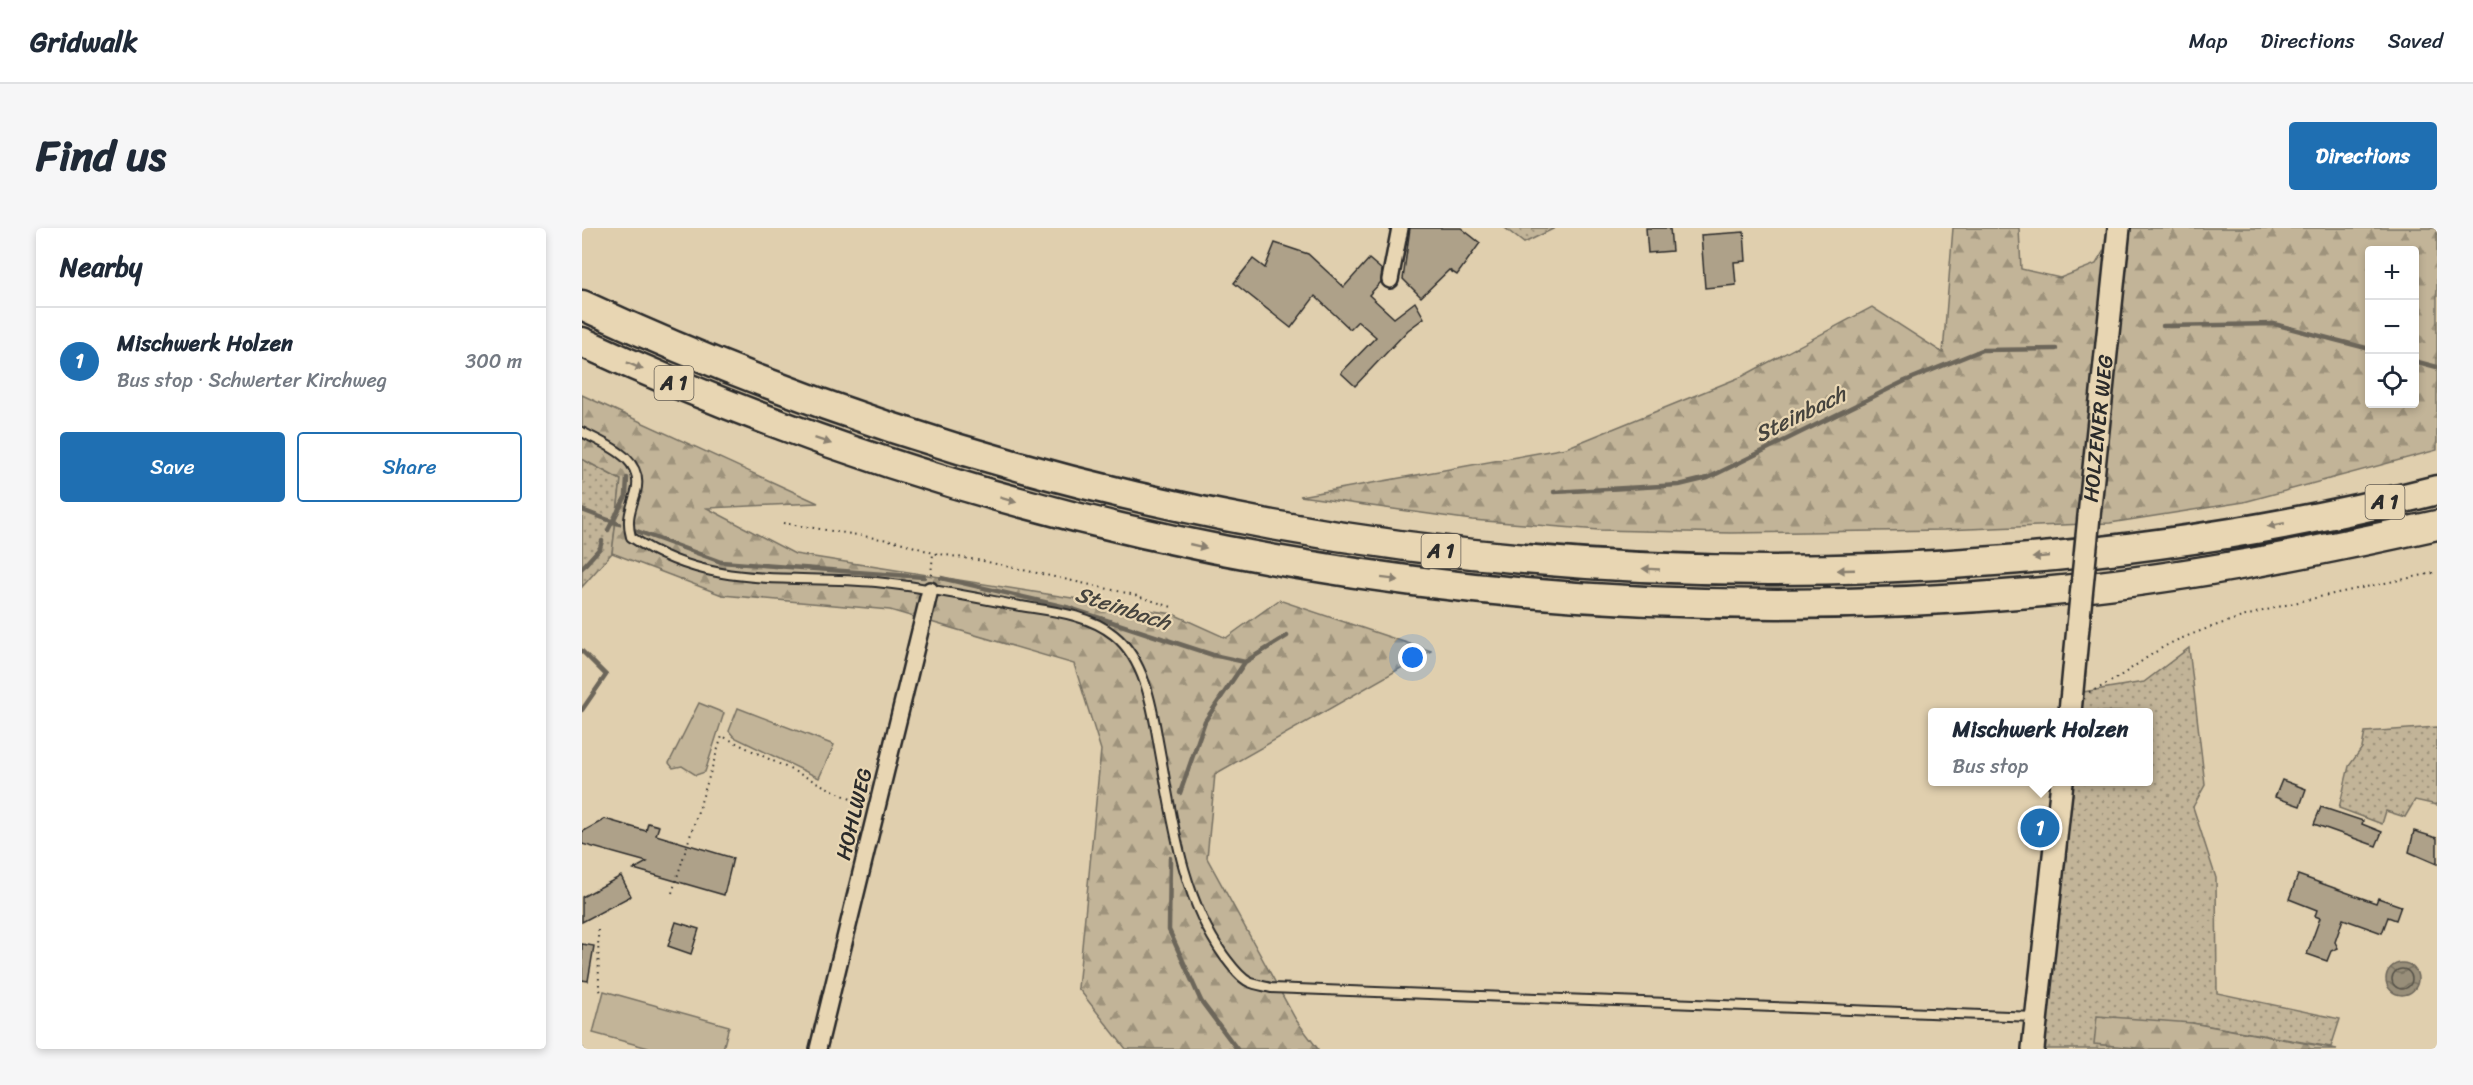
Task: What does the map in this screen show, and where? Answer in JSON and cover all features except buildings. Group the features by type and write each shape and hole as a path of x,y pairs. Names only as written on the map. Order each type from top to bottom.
{"highway":[{"name":"A 1","path":"582,305 703,358 826,406 1039,474 1226,517 1332,536 1489,557 1672,570 1789,572 1910,568 2050,557 2199,538 2333,514 2437,490"},
{"name":"A 1","path":"582,342 685,387 804,434 1028,506 1213,550 1385,579 1487,591 1660,603 1793,605 2043,592 2212,570 2437,525"}],"main road":[{"name":"HOLZENER WEG","path":"2070,703 2119,228"},
{"path":"2033,1049 2062,786"}],"street":[{"path":"1390,280 1400,228"},
{"name":"HOHLWEG","path":"818,1049 930,590"}],"lane":[{"path":"582,432 629,459 638,476 637,490 627,521 631,537 649,549 705,571 733,577 876,582 930,590 1068,614 1095,623 1113,634 1127,647 1136,663 1152,707 1179,852 1191,892 1208,933 1233,968 1247,981 1271,988 2037,1017"}],"path":[{"path":"783,523 900,542 933,553 1017,568 1131,594 1175,608"},
{"path":"930,590 933,553"},
{"path":"2070,703 2176,640 2199,631 2264,610 2437,572"},
{"path":"672,893 722,736 876,812"},
{"path":"598,930 599,986 602,993"}],"green space":[{"path":"1505,228 1555,228 1524,243"},
{"path":"1953,228 2019,228 2021,269 2060,278 2096,264 2117,228 2437,228 2437,450 2244,502 2110,523 1944,530 1730,533 1599,530 1472,520 1300,496 1566,448 1743,376 1872,307 1943,353"},
{"path":"582,395 818,503 707,508 795,554 1173,614 1226,638 1279,600 1431,651 1215,774 1207,858 1296,1020 1318,1049 1126,1049 1078,988 1101,750 1074,664 890,610 722,595 612,553 621,480 582,459"},
{"path":"582,459 621,480 612,553 582,587"},
{"path":"2189,648 2205,785 2193,807 2216,878 2217,993 2340,1019 2331,1047 2192,1023 2095,1044 2148,1049 2033,1049 2062,786 2153,786 2153,708 2069,708 2071,694 2144,682"},
{"path":"699,703 724,713 705,772 696,775 682,766 673,768 669,763"},
{"path":"738,708 834,745 819,778 734,737 729,731"},
{"path":"2437,727 2437,805 2415,800 2405,817 2386,811 2382,824 2339,808 2349,766 2362,748 2365,732"},
{"path":"604,991 729,1026 723,1049 652,1049 593,1033"},
{"path":"2097,1016 2192,1023 2337,1049 2148,1049 2094,1044"}],"water":[{"path":"2402,963 2414,967 2418,979 2414,991 2402,995 2390,991 2386,979 2390,967"}],"waterway":[{"name":"Steinbach","path":"2163,326 2274,324 2365,348"},
{"name":"Steinbach","path":"1554,492 1679,485 1708,478 1905,381 1982,350 2056,349"},
{"name":"Steinbach","path":"2419,362 2437,367"},
{"path":"608,530 626,496 627,478"},
{"name":"Steinbach","path":"582,510 619,524"},
{"name":"Steinbach","path":"634,530 721,562 924,577"},
{"path":"582,568 600,548 602,541"},
{"name":"Steinbach","path":"941,578 1066,607 1213,655 1245,662 1287,636"},
{"path":"582,651 606,675 582,710"},
{"path":"1180,793 1205,721 1245,662"},
{"path":"1170,858 1169,930 1201,1001 1237,1049"}],"place":[{"name":"Mischwerk Holzen","path":"2040,828"}]}
